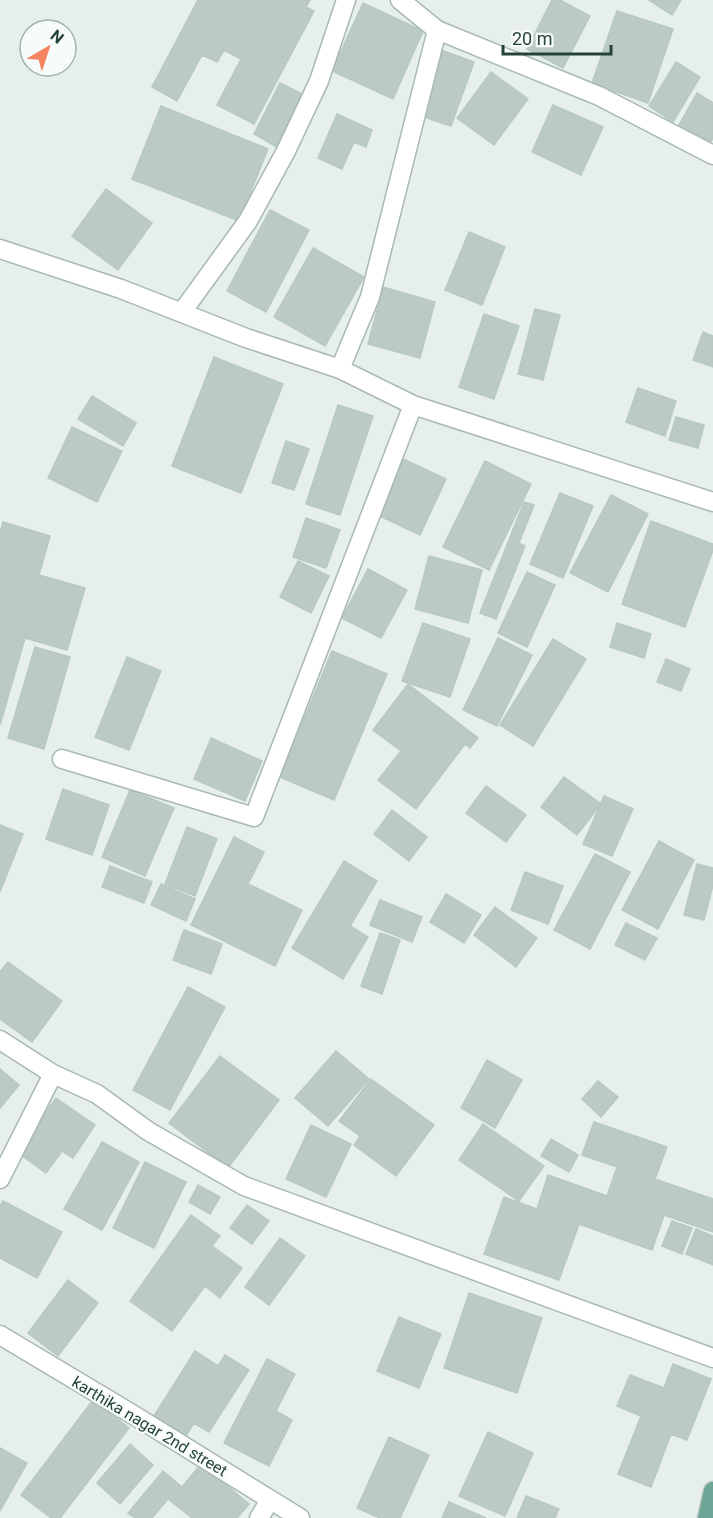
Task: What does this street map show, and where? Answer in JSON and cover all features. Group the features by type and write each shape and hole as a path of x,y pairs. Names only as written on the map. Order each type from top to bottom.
{"main road":[{"path":"707,1518 713,1491"}],"street":[{"path":"182,312 248,221 280,161 319,81 346,0"},
{"path":"400,0 437,30 599,96 713,155"},
{"path":"340,369 370,297 437,30"},
{"path":"0,249 121,289 246,338 340,369 413,405 713,502"},
{"path":"62,759 254,817 413,405"},
{"path":"0,1041 54,1074 97,1094 148,1131 244,1186 713,1358"},
{"path":"0,1179 54,1074"},
{"name":"karthika nagar 2nd street","path":"0,1335 300,1518"},
{"path":"259,1518 270,1500"}],"building":[{"path":"198,0 310,0 306,7 314,11 254,124 217,105 241,59 224,50 217,62 202,55 177,101 152,87"},
{"path":"552,0 560,0 590,16 563,68 527,49"},
{"path":"649,0 681,0 672,15"},
{"path":"363,3 423,31 393,99 332,71"},
{"path":"617,11 673,29 648,103 592,83"},
{"path":"441,50 474,62 451,126 418,115"},
{"path":"676,62 700,77 673,122 649,106"},
{"path":"491,72 528,99 494,145 457,118"},
{"path":"280,83 310,98 282,150 254,134"},
{"path":"697,93 713,103 713,138 710,143 679,125"},
{"path":"553,105 603,127 581,175 532,152"},
{"path":"161,106 268,149 239,221 132,179"},
{"path":"337,114 372,130 366,147 354,142 342,169 318,158"},
{"path":"106,189 152,223 118,270 72,236"},
{"path":"270,210 309,230 266,312 227,291"},
{"path":"469,232 505,247 482,305 445,290"},
{"path":"313,248 364,277 325,346 274,317"},
{"path":"383,287 435,302 420,358 368,344"},
{"path":"535,309 560,315 543,380 518,374"},
{"path":"484,314 519,326 494,399 459,387"},
{"path":"703,332 713,336 713,367 693,360"},
{"path":"214,357 283,384 241,493 172,466"},
{"path":"638,388 676,401 665,436 626,422"},
{"path":"92,396 136,423 123,446 78,419"},
{"path":"338,405 373,416 340,515 306,504"},
{"path":"676,417 704,425 698,448 669,440"},
{"path":"72,427 122,451 97,502 48,478"},
{"path":"286,441 309,449 294,490 272,483"},
{"path":"399,457 446,479 420,535 373,513"},
{"path":"485,461 531,484 489,570 443,547"},
{"path":"560,493 593,506 563,578 530,564"},
{"path":"611,495 648,514 608,592 570,573"},
{"path":"524,502 534,505 519,543 525,546 496,619 480,613"},
{"path":"306,518 340,530 326,568 293,557"},
{"path":"651,521 713,544 713,550 685,627 622,604"},
{"path":"3,522 50,536 39,575 85,588 67,650 25,638 0,725 0,533"},
{"path":"429,556 482,570 468,623 415,609"},
{"path":"298,561 329,576 311,613 280,597"},
{"path":"368,569 407,590 381,638 342,618"},
{"path":"527,572 555,585 527,647 498,633"},
{"path":"423,623 470,639 450,697 402,681"},
{"path":"617,623 651,634 644,658 610,647"},
{"path":"498,638 532,655 497,726 463,710"},
{"path":"553,639 586,659 533,746 500,725"},
{"path":"35,647 70,657 44,749 8,738"},
{"path":"332,651 387,674 334,800 280,777"},
{"path":"127,657 161,671 129,750 95,737"},
{"path":"666,659 690,669 681,691 657,682"},
{"path":"408,684 478,738 470,748 465,744 416,809 378,780 401,751 373,730"},
{"path":"211,738 262,761 245,801 194,779"},
{"path":"564,777 601,804 577,835 541,807"},
{"path":"486,786 526,815 506,842 466,813"},
{"path":"63,789 109,805 92,855 46,839"},
{"path":"130,790 174,808 145,876 102,857"},
{"path":"604,796 633,809 612,856 583,844"},
{"path":"392,810 427,837 409,861 374,834"},
{"path":"0,825 23,834 0,892"},
{"path":"187,827 217,839 195,896 165,884"},
{"path":"234,837 264,852 248,884 302,910 275,966 191,925"},
{"path":"659,841 694,860 658,929 622,910"},
{"path":"595,854 630,872 590,949 554,930"},
{"path":"344,861 377,881 350,926 368,937 343,979 292,948"},
{"path":"697,864 713,868 713,885 704,920 684,915"},
{"path":"110,866 152,882 144,903 102,887"},
{"path":"525,872 563,886 548,924 511,910"},
{"path":"161,884 195,899 186,921 151,905"},
{"path":"446,894 481,915 464,943 430,922"},
{"path":"380,900 422,917 412,942 370,925"},
{"path":"495,907 537,938 516,967 474,935"},
{"path":"626,923 657,938 645,960 615,945"},
{"path":"184,930 222,944 211,974 173,960"},
{"path":"380,933 400,940 382,994 361,986"},
{"path":"8,962 62,1001 32,1042 0,1019 0,972"},
{"path":"188,987 225,1007 170,1110 133,1090"},
{"path":"336,1051 369,1079 328,1126 295,1098"},
{"path":"220,1056 279,1100 228,1168 169,1123"},
{"path":"487,1060 522,1080 495,1128 461,1108"},
{"path":"0,1069 19,1085 0,1108"},
{"path":"371,1079 434,1125 396,1176 354,1145 360,1136 339,1121"},
{"path":"598,1081 618,1097 601,1117 582,1099"},
{"path":"56,1098 95,1125 73,1158 62,1151 46,1173 17,1152"},
{"path":"594,1122 667,1147 655,1179 713,1199 713,1232 664,1215 652,1250 579,1224 559,1280 484,1254 504,1197 537,1209 548,1175 607,1196 617,1167 582,1155"},
{"path":"483,1124 544,1166 519,1201 459,1160"},
{"path":"311,1125 351,1144 326,1197 286,1179"},
{"path":"551,1139 578,1155 569,1172 541,1156"},
{"path":"102,1142 139,1162 102,1230 64,1209"},
{"path":"145,1162 186,1182 154,1248 113,1228"},
{"path":"198,1185 220,1197 210,1214 189,1202"},
{"path":"3,1201 62,1232 37,1278 0,1258 0,1206"},
{"path":"247,1205 269,1221 252,1244 230,1228"},
{"path":"191,1215 220,1236 212,1246 242,1268 220,1298 205,1286 172,1331 130,1301"},
{"path":"672,1221 692,1228 682,1254 662,1246"},
{"path":"696,1229 713,1236 713,1265 686,1254"},
{"path":"280,1238 305,1256 269,1305 245,1287"},
{"path":"68,1280 98,1303 58,1356 28,1333"},
{"path":"469,1293 542,1318 517,1393 444,1368"},
{"path":"399,1317 441,1334 419,1388 377,1371"},
{"path":"195,1351 218,1366 225,1355 249,1370 209,1432 194,1423 184,1439 152,1419"},
{"path":"267,1359 295,1374 276,1411 292,1420 269,1466 224,1443"},
{"path":"673,1364 711,1379 687,1440 671,1434 651,1487 618,1474 641,1416 617,1406 630,1375 664,1388"},
{"path":"93,1400 129,1428 60,1518 51,1518 21,1495"},
{"path":"488,1432 533,1453 505,1516 459,1496"},
{"path":"389,1437 429,1455 400,1518 380,1518 357,1508"},
{"path":"130,1444 153,1465 120,1504 97,1483"},
{"path":"0,1448 27,1463 0,1511"},
{"path":"201,1464 249,1504 237,1518 192,1518 168,1499 152,1518 135,1518 128,1513 163,1471 182,1487"},
{"path":"526,1496 559,1509 555,1518 517,1518"},
{"path":"449,1502 486,1518 442,1518"}]}
